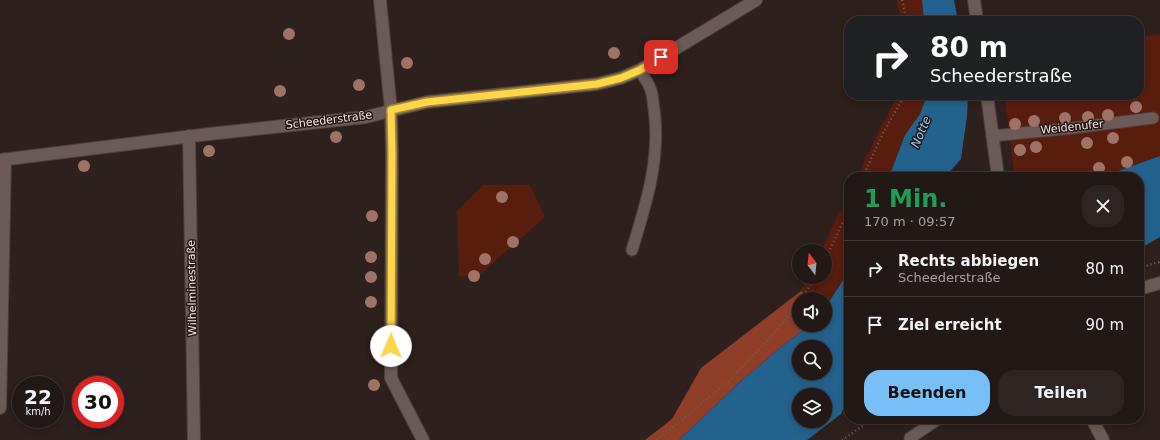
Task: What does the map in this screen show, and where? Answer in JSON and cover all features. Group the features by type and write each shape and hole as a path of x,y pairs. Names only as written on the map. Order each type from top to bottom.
{"street":[{"path":"380,0 391,110 391,378 423,440"},
{"name":"Scheederstraße","path":"2,159 189,136 366,117 427,102 597,84 621,78 640,70 739,4 756,0"},
{"path":"974,0 976,16"},
{"path":"988,100 997,172"},
{"name":"Wilhelminestraße","path":"189,136 194,440"},
{"path":"0,408 2,159"},
{"path":"1144,288 1160,283"},
{"path":"1095,424 1103,440"}],"lane":[{"path":"632,250 651,181 656,144 656,126 651,89 640,70"},
{"name":"Weidenufer","path":"992,136 1153,118"},
{"path":"910,438 931,424"}],"path":[{"path":"902,0 906,16"},
{"path":"865,172 886,126 902,100"},
{"path":"832,245 844,220"},
{"path":"1144,266 1159,262 1160,259"},
{"path":"656,440 728,382 792,312"},
{"path":"842,440 866,424"},
{"path":"793,440 797,438"}],"shaded area":[{"path":"897,0 922,0 924,16 900,16"},
{"path":"1160,34 1160,156 1115,172 1014,172 1005,100 1144,100 1144,36"},
{"path":"895,100 925,100 920,114 905,135 891,172 859,172"},
{"path":"483,185 530,185 545,217 482,273 459,277 457,211"},
{"path":"844,203 844,278 832,296 832,292 801,291 804,284 832,284 832,244 824,244"},
{"path":"792,298 792,332 801,332 741,381 679,440 645,440 672,419 701,368"}],"water":[{"path":"922,0 954,0 957,16 924,16"},
{"name":"Notte","path":"925,100 968,100 961,159 949,172 891,172 905,135 920,114"},
{"path":"1160,156 1160,237 1144,246 1144,172 1115,172"},
{"path":"844,279 844,407 841,414 832,421 832,388 792,388 792,428 823,428 807,440 679,440 741,381 801,332 832,332 832,297"}],"route":[{"path":"391,346 391,110 427,102 597,84 621,78 640,70 661,57"}]}
